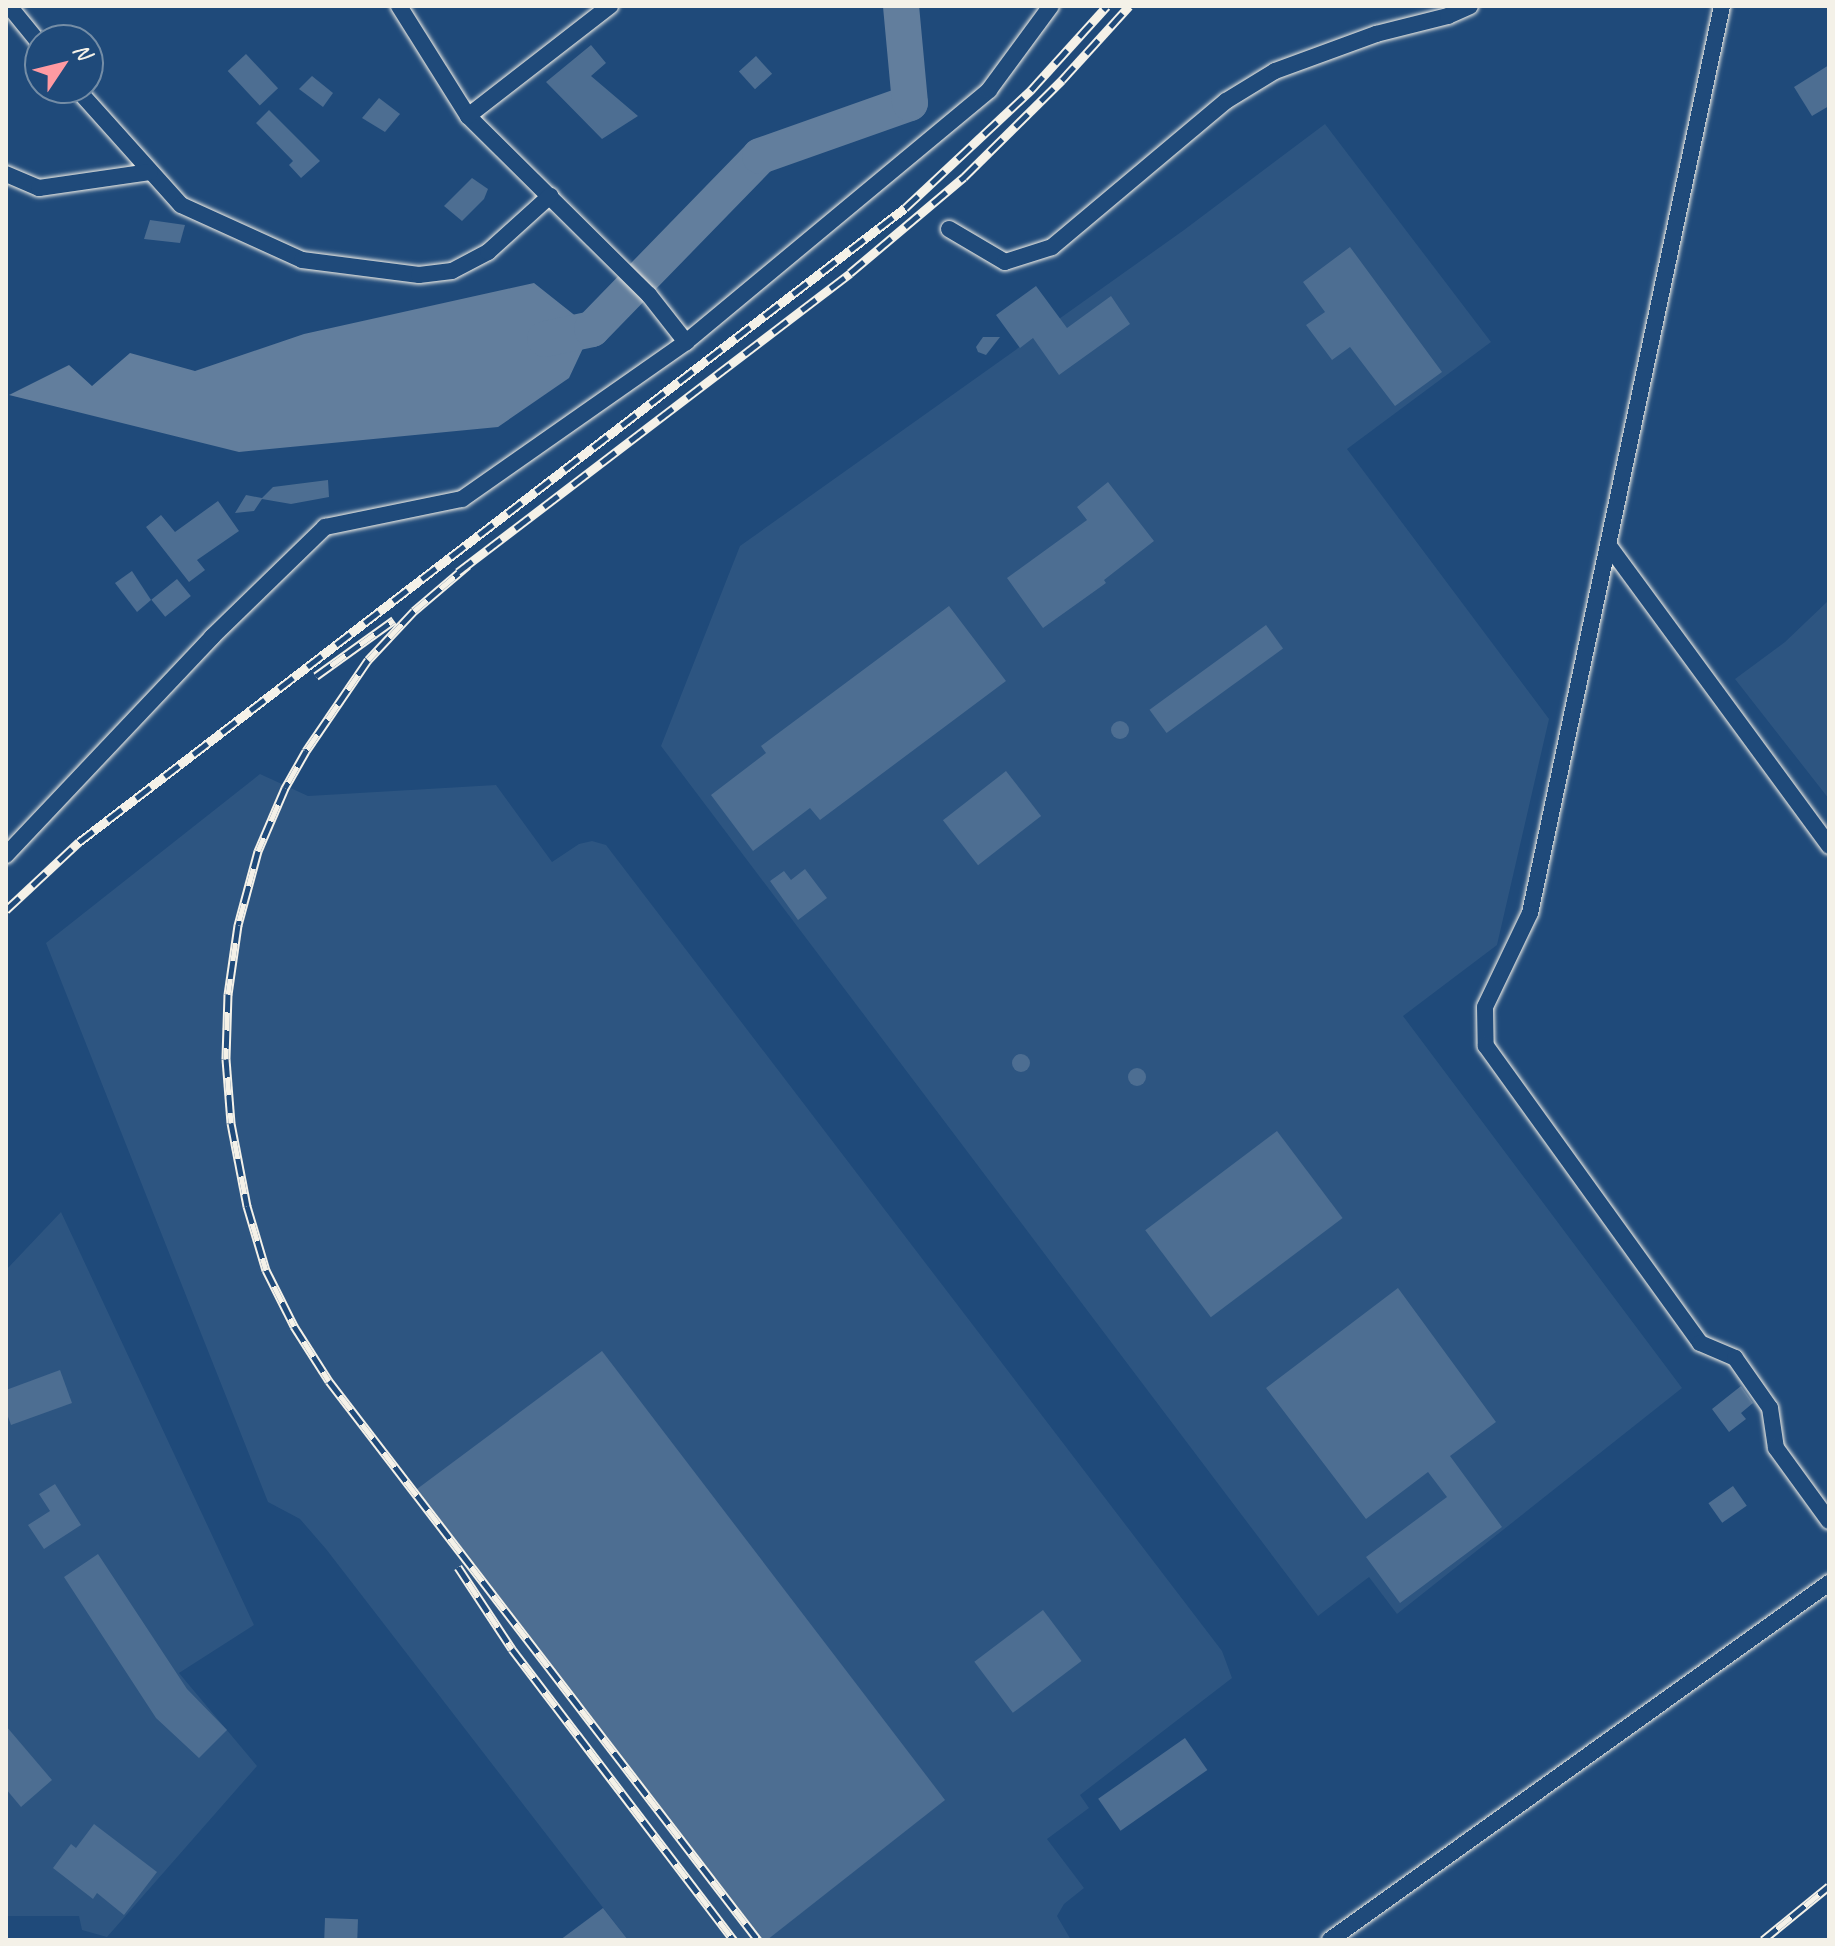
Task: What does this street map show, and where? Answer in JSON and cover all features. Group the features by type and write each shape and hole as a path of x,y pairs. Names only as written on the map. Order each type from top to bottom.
{"street":[{"path":"9,6 24,24"},
{"path":"399,6 468,116 649,295 686,342"},
{"path":"468,116 610,6"},
{"path":"6,855 212,637 325,527 462,499 686,342 989,90 1051,6"},
{"path":"949,229 1005,262 1052,247 1226,101 1275,71 1376,34 1448,16 1470,6"},
{"path":"1722,6 1530,913 1485,1007 1486,1046 1700,1343 1735,1358 1770,1408 1776,1448 1829,1521"},
{"path":"90,104 181,205 302,260 419,275 452,271 488,252 550,196"},
{"path":"6,174 39,188 150,172"},
{"path":"1609,546 1829,846"},
{"path":"1330,1940 1829,1583"}],"shaded area":[{"path":"1325,124 1491,342 1347,449 1549,719 1497,945 1403,1016 1682,1388 1397,1614 1369,1577 1318,1616 661,746 740,546 1184,230"},
{"path":"534,283 592,329 569,378 498,427 239,452 9,395 69,365 92,386 130,353 195,371 304,334"},
{"path":"1829,600 1829,799 1735,679 1785,642"},
{"path":"260,774 308,796 496,785 552,862 579,844 592,841 606,845 1222,1651 1232,1678 1080,1795 1089,1808 1047,1839 1084,1888 1064,1904 1057,1916 1071,1940 628,1940 326,1549 300,1519 268,1502 46,943"},
{"path":"61,1212 254,1625 179,1673 257,1766 107,1937 82,1930 79,1916 6,1916 6,1270"}],"building":[{"path":"591,45 606,63 591,76 638,116 602,139 546,82"},
{"path":"246,54 278,88 260,105 228,71"},
{"path":"756,56 772,74 755,89 739,71"},
{"path":"1829,65 1829,106 1812,116 1794,87"},
{"path":"312,76 333,93 323,107 299,89"},
{"path":"379,98 400,114 385,132 362,118"},
{"path":"269,110 320,161 301,178 289,165 293,161 256,123"},
{"path":"472,178 488,189 484,199 462,221 444,206"},
{"path":"150,220 185,225 180,243 144,239"},
{"path":"1350,247 1442,372 1395,406 1350,347 1332,360 1306,325 1325,312 1303,282"},
{"path":"1036,286 1067,328 1111,296 1130,324 1059,375 1033,338 1020,348 996,315"},
{"path":"983,337 1000,337 986,355 978,352 976,347"},
{"path":"328,480 329,497 291,504 262,499 254,511 235,513 246,495 262,498 273,487"},
{"path":"1108,482 1154,541 1104,580 1106,583 1043,628 1007,578 1087,520 1077,507"},
{"path":"218,501 239,531 197,560 205,570 189,582 146,527 161,515 175,532"},
{"path":"132,571 151,600 137,612 115,583"},
{"path":"177,579 191,596 165,617 151,600"},
{"path":"949,606 1006,681 820,820 810,808 753,851 711,795 766,753 761,746"},
{"path":"1266,625 1283,648 1167,733 1150,710"},
{"path":"1120,721 1129,730 1120,739 1111,730"},
{"path":"1006,771 1041,816 978,865 943,820"},
{"path":"805,869 827,898 798,920 770,881 784,871 791,880"},
{"path":"1021,1054 1030,1063 1021,1072 1012,1063"},
{"path":"1137,1068 1146,1077 1137,1086 1128,1077"},
{"path":"1277,1131 1343,1218 1211,1317 1145,1230"},
{"path":"1398,1288 1496,1422 1450,1456 1502,1527 1400,1603 1366,1557 1447,1497 1428,1472 1366,1519 1266,1388"},
{"path":"602,1351 945,1800 767,1940 758,1940 417,1489"},
{"path":"60,1370 72,1403 11,1425 6,1411 6,1390"},
{"path":"1741,1386 1753,1403 1741,1413 1746,1419 1729,1432 1712,1409"},
{"path":"55,1484 81,1525 44,1549 28,1525 50,1511 39,1494"},
{"path":"1733,1486 1747,1506 1722,1523 1708,1503"},
{"path":"98,1554 187,1689 227,1730 199,1758 156,1718 64,1577"},
{"path":"1043,1610 1082,1661 1013,1713 974,1662"},
{"path":"6,1726 52,1780 21,1807 6,1789"},
{"path":"1185,1738 1207,1770 1121,1831 1098,1799"},
{"path":"94,1824 157,1872 124,1915 97,1893 93,1899 53,1868 71,1844 76,1848"},
{"path":"603,1908 628,1940 560,1940"},
{"path":"325,1918 358,1919 357,1940 324,1940"}],"waterway":[{"path":"545,339 592,329 760,156 910,103 901,6"}],"railway":[{"path":"6,910 79,842 905,208 1031,90 1107,6"},
{"path":"458,572 850,273 964,177 1062,80 1129,6"},
{"path":"468,565 414,611 368,660 306,751 285,788 258,851 238,925 228,994 226,1059 231,1123 247,1206 266,1270 294,1326 329,1381 758,1940"},
{"path":"316,676 394,620"},
{"path":"458,1567 512,1649 734,1940"},
{"path":"1763,1940 1829,1886"}]}
